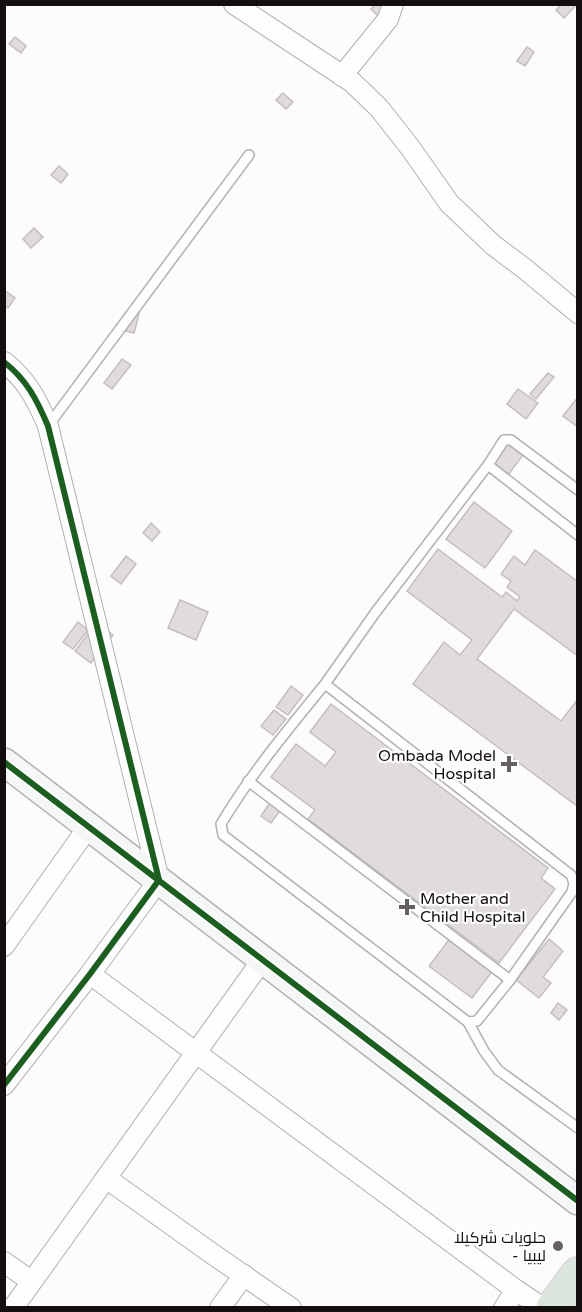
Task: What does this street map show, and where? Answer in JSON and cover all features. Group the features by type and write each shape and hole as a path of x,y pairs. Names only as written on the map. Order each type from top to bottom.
{"highway":[{"path":"553,1308 578,1274"}],"street":[{"path":"234,4 352,82 379,108 449,203 493,245 578,313"},
{"path":"342,76 388,19 393,4"},
{"path":"4,362 15,370 36,398 48,426 159,880"},
{"path":"4,762 578,1201"},
{"path":"4,946 12,918 89,826"},
{"path":"4,1085 159,880"},
{"path":"13,1308 263,959"},
{"path":"90,974 543,1308"},
{"path":"106,1178 291,1308"},
{"path":"4,1262 31,1281"},
{"path":"220,1308 244,1275"},
{"path":"504,1308 516,1290"}],"lane":[{"path":"48,426 249,155"},
{"path":"578,490 508,439 504,440 488,465 325,684 248,781 221,824 223,835 468,1022 484,1051 498,1070 578,1128"},
{"path":"488,465 578,535"},
{"path":"325,684 572,875 574,883 572,892 510,980 477,1021 468,1022"},
{"path":"248,781 510,980"}],"building":[{"path":"376,4 383,4 380,18 371,9"},
{"path":"562,4 577,4 564,18 556,10"},
{"path":"15,37 26,46 21,53 9,44"},
{"path":"527,47 534,52 525,66 517,61"},
{"path":"283,93 293,102 286,109 276,100"},
{"path":"59,166 68,174 61,183 51,175"},
{"path":"34,228 43,237 31,248 23,239"},
{"path":"4,290 15,298 8,308 4,305"},
{"path":"128,310 139,314 134,333 122,330"},
{"path":"122,359 131,365 112,389 104,383"},
{"path":"548,373 554,377 536,399 530,394"},
{"path":"518,389 538,403 526,419 507,404"},
{"path":"578,397 578,427 563,416"},
{"path":"503,440 523,455 508,475 488,460"},
{"path":"474,502 512,531 485,568 446,539"},
{"path":"151,523 160,532 152,541 143,533"},
{"path":"438,549 502,597 506,592 517,601 520,597 507,587 511,581 501,574 514,556 525,565 535,550 578,582 578,656 514,609 477,659 561,721 578,699 577,806 413,684 444,642 460,655 472,640 407,591"},
{"path":"126,556 136,564 121,584 111,576"},
{"path":"180,600 208,612 196,640 168,628"},
{"path":"78,622 88,630 73,649 63,642"},
{"path":"97,622 113,635 91,663 75,651"},
{"path":"291,686 303,695 288,715 276,707"},
{"path":"331,704 548,868 541,878 555,889 499,963 308,819 315,810 271,777 296,744 325,766 336,752 310,732"},
{"path":"274,710 286,719 273,735 261,726"},
{"path":"271,801 282,808 271,823 261,816"},
{"path":"451,937 494,969 472,998 429,966"},
{"path":"549,939 563,951 543,977 551,983 539,998 516,980"},
{"path":"558,1003 567,1010 559,1020 551,1013"}],"cycle path":[{"path":"4,362 19,376 30,391 48,426 159,880 4,1085"},
{"path":"4,762 578,1201"}],"place":[{"name":"Ombada Model Hospital","path":"509,764"},
{"name":"Mother and Child Hospital","path":"407,907"},
{"name":"حلويات شركيلا - ليبيا","path":"558,1246"}]}
